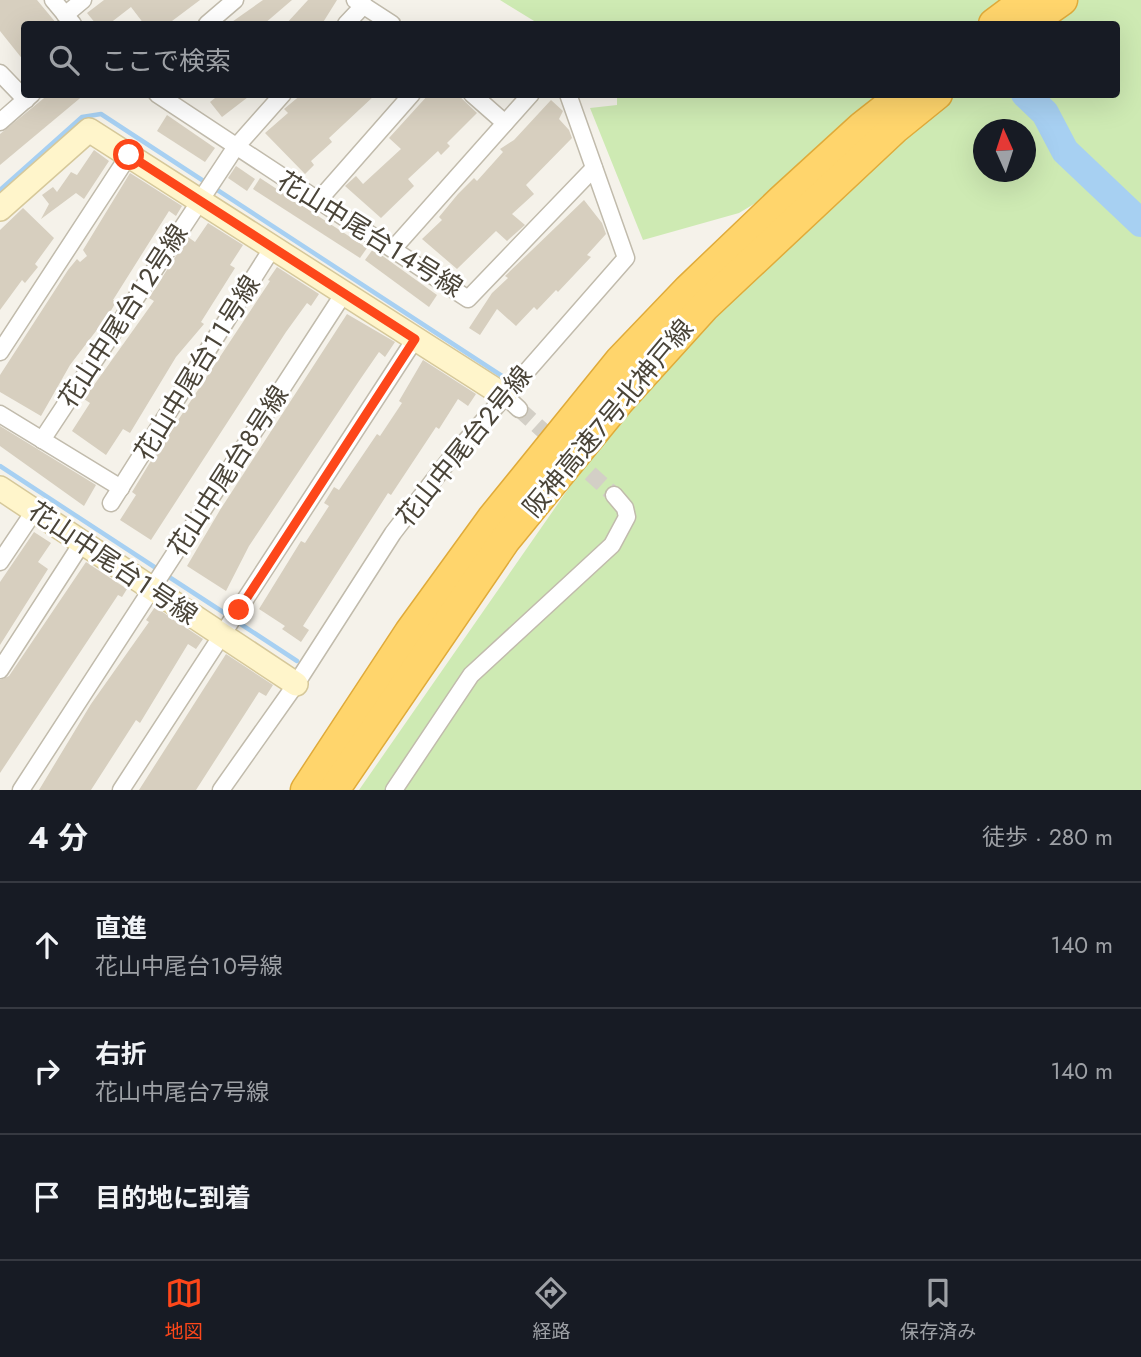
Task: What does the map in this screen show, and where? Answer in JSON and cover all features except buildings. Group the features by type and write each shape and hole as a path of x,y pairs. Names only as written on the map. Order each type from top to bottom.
{"highway":[{"path":"998,21 1026,0"},
{"path":"1032,21 1062,0"},
{"name":"阪神高速7号北神戸線","path":"334,790 505,540 618,401 697,297 862,127 899,98"},
{"name":"阪神高速7号北神戸線","path":"306,790 410,632 492,519 620,361 932,98"}],"street":[{"path":"53,0 69,20 83,0"},
{"path":"210,21 234,0"},
{"path":"348,21 359,3 387,21"},
{"path":"0,73 21,90"},
{"path":"0,122 28,98"},
{"name":"花山中尾台１４号線","path":"163,98 468,299 594,168"},
{"name":"花山中尾台１２号線","path":"42,440 215,176 235,148 279,98"},
{"path":"318,201 408,98"},
{"path":"477,98 505,123"},
{"path":"393,249 527,98"},
{"name":"花山中尾台２号線","path":"221,790 296,684 393,533 512,402 626,258 569,98"},
{"path":"0,209 89,130 201,197 272,247 512,402"},
{"path":"0,352 129,155"},
{"name":"花山中尾台１１号線","path":"111,503 272,247"},
{"name":"花山中尾台８号線","path":"21,790 344,293"},
{"path":"121,790 415,339"},
{"name":"花山中尾台１１号線","path":"0,414 121,488"},
{"name":"花山中尾台１号線","path":"0,488 225,632 296,684"},
{"path":"394,790 471,675 612,545 627,517 625,508 614,495"},
{"path":"0,561 35,510"},
{"path":"0,670 82,542"}],"green space":[{"path":"500,0 1141,0 1141,790 359,790 655,364 764,198 739,213 643,240 590,108 617,105 617,98 1120,98 1120,21 534,21"}],"waterway":[{"path":"1029,98 1045,113 1065,151 1141,223"},
{"path":"0,190 82,117 101,114 502,376"},
{"path":"0,466 159,570"},
{"path":"166,575 229,616"},
{"path":"236,621 297,661"}],"tunnel":[{"path":"519,409 614,495"}],"route":[{"path":"129,155 415,339 239,610"}]}
